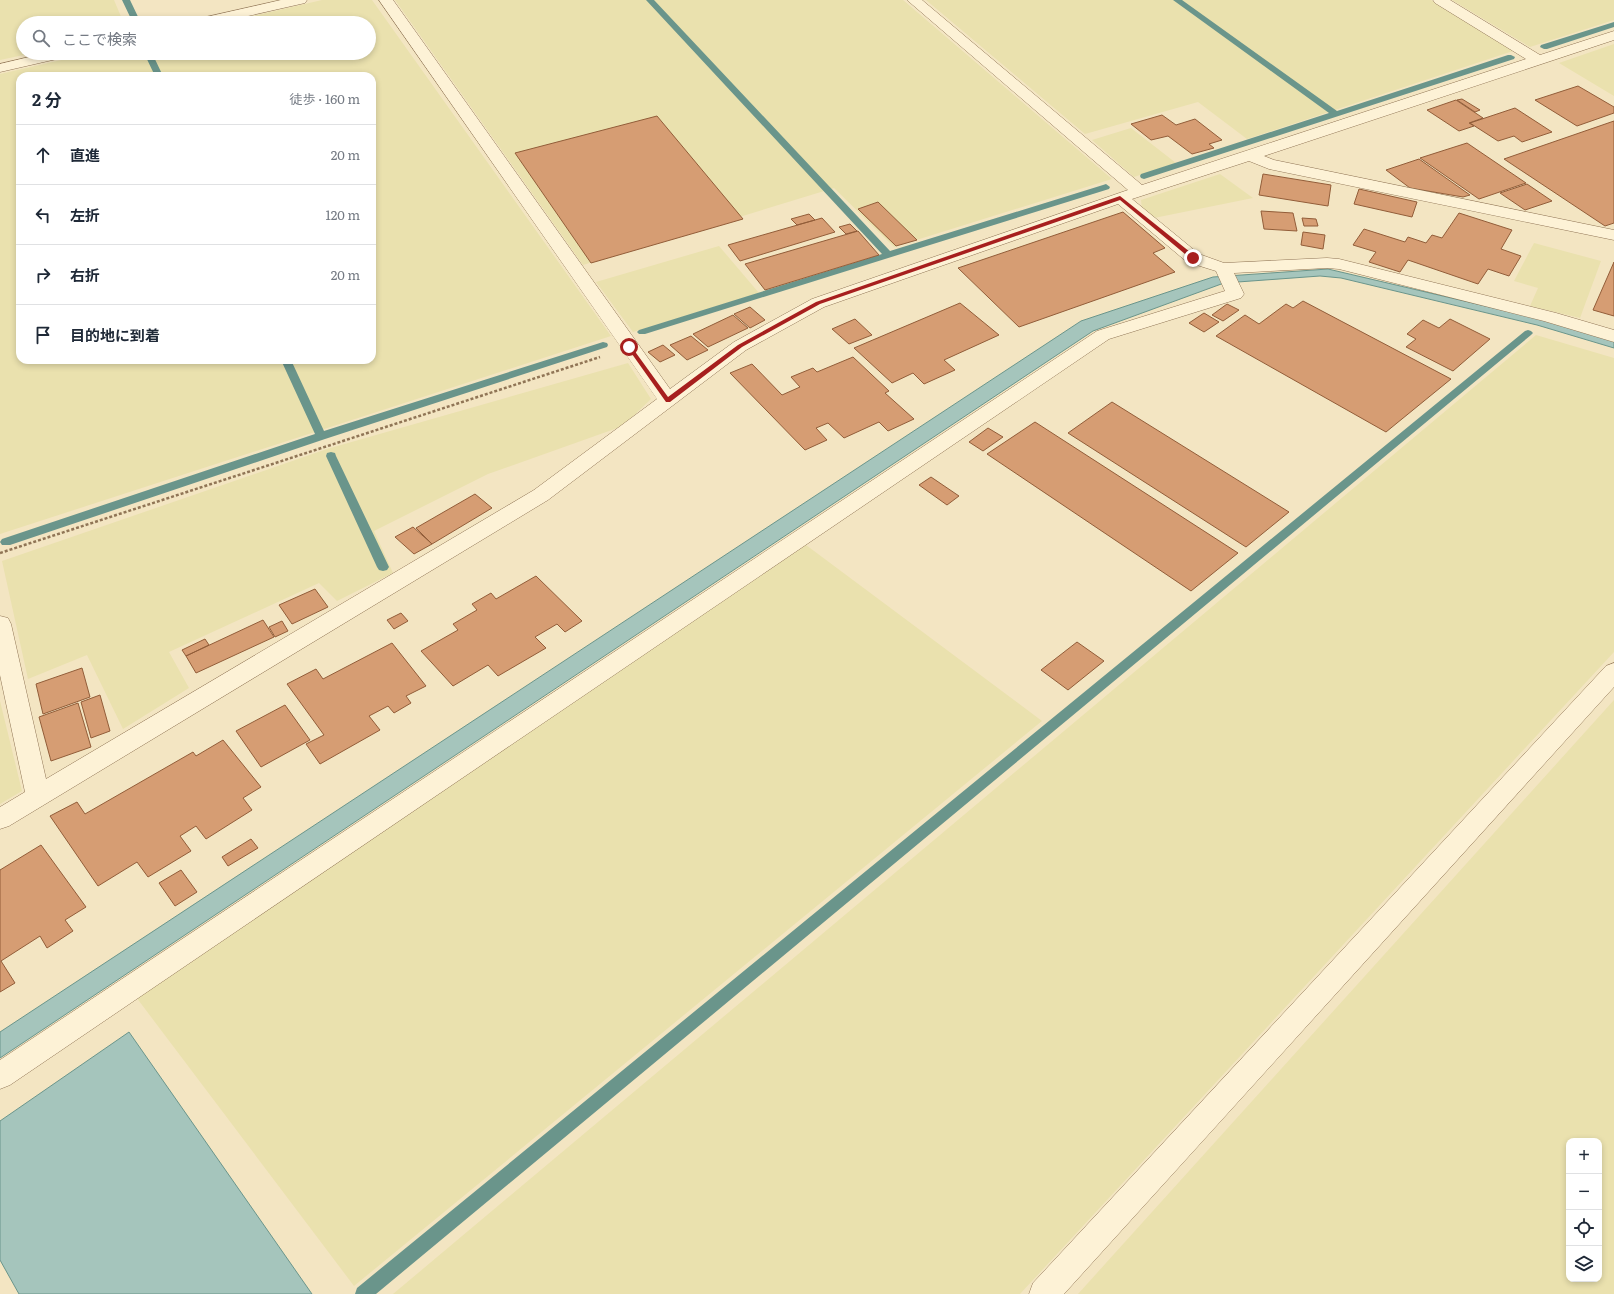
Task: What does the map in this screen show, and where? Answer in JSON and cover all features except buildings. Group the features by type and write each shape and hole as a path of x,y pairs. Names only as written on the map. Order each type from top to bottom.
{"street":[{"path":"229,16 300,0"},
{"path":"386,0 629,347 668,400"},
{"path":"914,0 1139,192"},
{"path":"1440,0 1538,60"},
{"path":"0,819 541,495 740,346 818,303 1120,198 1614,35"},
{"path":"0,68 35,60"},
{"path":"1250,155 1269,164 1614,235"},
{"path":"1120,198 1193,258 1227,276 1327,263 1339,264 1550,317 1614,336"},
{"path":"0,1076 1103,336 1235,294 1227,276"},
{"path":"0,624 38,796"},
{"path":"1044,1294 1614,672"}],"path":[{"path":"0,553 629,347"}],"shaded area":[{"path":"0,0 114,0 121,16 16,16 16,57 0,60"},
{"path":"322,0 372,0 611,336 0,534 0,74 61,60 376,60 376,16 252,16"},
{"path":"395,0 903,0 1112,179 894,247 834,188 583,265"},
{"path":"926,0 1431,0 1513,51 1247,139 1198,102 1085,134"},
{"path":"1452,0 1614,0 1614,20 1530,47"},
{"path":"1614,44 1614,96 1559,63"},
{"path":"1131,128 1176,163 1134,177 1092,140"},
{"path":"1220,174 1253,198 1154,218 1142,209 1141,200"},
{"path":"1534,243 1601,261 1580,318 1530,306 1538,288 1514,281"},
{"path":"719,246 759,293 633,332 596,282"},
{"path":"1536,335 1614,358 1614,652 1020,1294 393,1294"},
{"path":"628,363 651,399 623,426 488,474 374,531 393,573 337,601 319,583 169,652 189,688 123,729 87,655 28,679 2,561 327,449"},
{"path":"806,545 1042,721 354,1286 136,997"},
{"path":"1614,700 1614,1294 1078,1294"},
{"path":"0,701 22,791 0,804"}],"water":[{"path":"1328,269 1549,321 1614,340 1614,348 1537,325 1341,278 1320,276 1224,283 1093,331 0,1058 0,1032 1081,321 1213,277"},
{"path":"129,1032 312,1294 19,1294 0,1260 0,1121"}],"waterway":[{"path":"126,0 134,16"},
{"path":"650,0 888,255"},
{"path":"1177,0 1336,114"},
{"path":"1544,47 1614,24"},
{"path":"1336,114 1511,57"},
{"path":"151,60 157,72"},
{"path":"1144,176 1336,114"},
{"path":"642,332 1106,187"},
{"path":"363,1294 1528,333"},
{"path":"321,436 603,345"},
{"path":"288,364 321,436"},
{"path":"6,542 321,436"},
{"path":"331,456 383,567"}],"route":[{"path":"629,347 668,400 740,346 818,303 1120,198 1193,258"}]}
